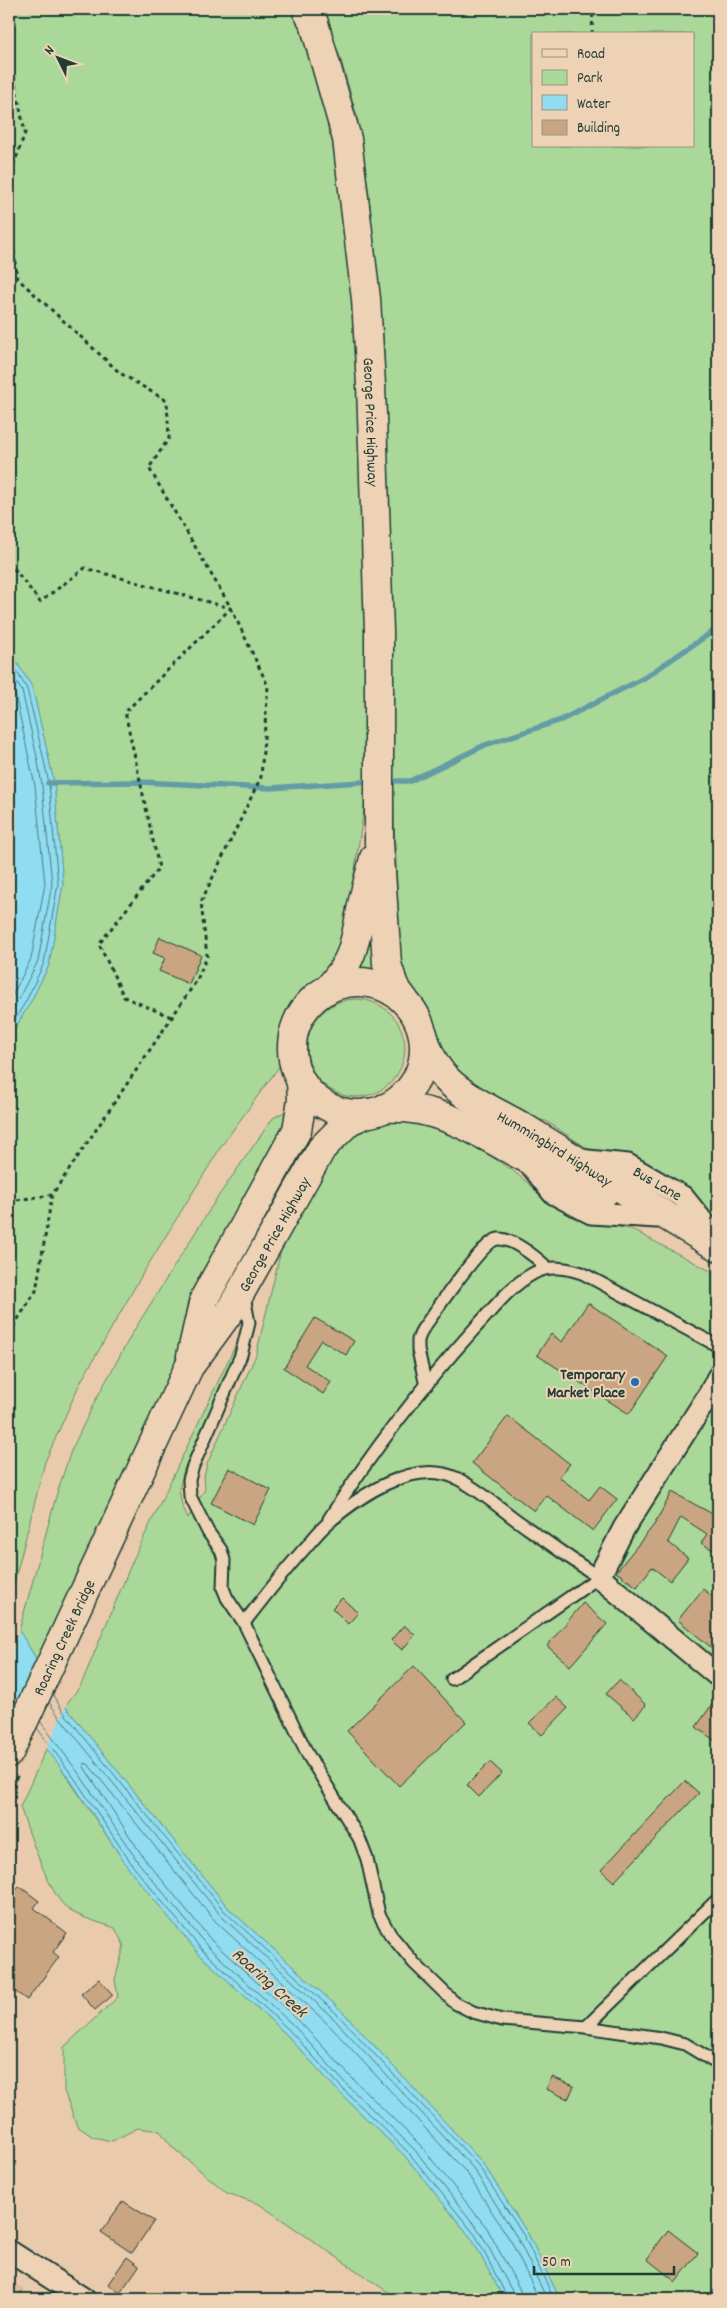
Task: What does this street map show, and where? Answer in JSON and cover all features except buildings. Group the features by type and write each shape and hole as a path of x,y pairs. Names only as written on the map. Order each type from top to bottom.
{"main road":[{"name":"George Price Highway","path":"306,9 314,24 347,139 366,299 371,385 379,640 379,842 384,895 384,937 387,964 394,986 405,1001"},
{"name":"George Price Highway","path":"327,990 341,975 353,952 361,911 379,842"},
{"path":"347,983 368,983 388,989 405,1001 415,1014 423,1034 424,1056 417,1078 403,1096 376,1111 346,1112 330,1107 316,1098 302,1082 295,1067 292,1051 296,1027 308,1005 327,990 347,983"},
{"name":"Hummingbird Highway","path":"423,1034 432,1058 452,1084 715,1243"},
{"name":"George Price Highway","path":"189,1368 204,1299 297,1130 302,1100 302,1082"},
{"name":"Hummingbird Highway","path":"376,1111 411,1108 448,1117 525,1158 715,1243"},
{"name":"George Price Highway","path":"105,1548 189,1368 230,1311 322,1148 349,1120 376,1111"},
{"name":"Roaring Creek Bridge","path":"9,1753 105,1548"}],"street":[{"path":"718,1377 710,1393 624,1528 599,1577 718,1676"},
{"path":"9,2251 84,2299"}],"lane":[{"path":"426,1386 418,1340 428,1322 488,1243 498,1239 510,1243 532,1254 548,1268"},
{"path":"244,1623 288,1567 325,1525 358,1474 444,1363 504,1296 534,1272 548,1268 564,1268 582,1273 718,1346"},
{"path":"242,1289 249,1322 241,1355 193,1466 189,1480 190,1496 196,1511 221,1550 224,1560 223,1588 227,1598 244,1623 308,1755 359,1838 368,1859 379,1914 390,1934 414,1963 455,2003 473,2012 502,2020 586,2027 685,2044 718,2064"},
{"path":"325,1525 363,1496 384,1484 413,1474 438,1472 455,1477 472,1486 557,1550 599,1577 452,1679"},
{"path":"586,2027 718,1900"}],"path":[{"path":"592,32 593,9"},
{"path":"9,53 25,133 9,178"},
{"path":"9,204 16,278 120,373 167,401 169,438 149,468 230,608 268,686 262,777 201,902 207,956 197,980 52,1195 36,1290 9,1332"},
{"path":"9,562 40,602 85,568 230,608"},
{"path":"172,1017 124,997 99,944 159,868 125,712 230,608"},
{"path":"9,1201 52,1195"}],"shaded area":[{"path":"9,2280 37,2299 9,2299"}],"green space":[{"path":"9,9 294,9 313,62 329,122 351,257 366,611 369,775 344,942 322,979 294,1000 285,1015 279,1030 277,1044 281,1064 222,1145 143,1273 79,1385 45,1462 9,1603 9,1038 30,1003 49,965 63,884 54,783 48,755 32,687 9,650"},
{"path":"320,9 718,9 718,1220 687,1193 599,1156 546,1121 534,1119 472,1085 452,1067 412,996 401,967 394,822 384,347 369,195 357,116 340,57"},
{"path":"373,918 376,972 359,971 368,948"},
{"path":"356,999 375,1003 391,1013 401,1029 405,1048 401,1067 391,1083 375,1093 356,1097 337,1093 321,1083 311,1067 307,1048 311,1029 321,1013 337,1003"},
{"path":"288,1110 285,1128 266,1164 233,1217 188,1309 170,1380 39,1663 19,1631 57,1493 71,1451 95,1401 133,1332 217,1198 273,1118"},
{"path":"396,1120 431,1123 450,1130 512,1170 545,1197 588,1221 631,1229 718,1275 718,2299 560,2299 528,2234 482,2162 341,2010 230,1910 65,1706 81,1685 133,1560 235,1346 233,1359 184,1469 179,1490 182,1505 188,1518 205,1489 204,1477 207,1464 256,1355 282,1246 330,1163 343,1146 364,1128 377,1123"},
{"path":"47,1747 129,1869 199,1954 286,2034 339,2092 405,2156 472,2239 504,2299 398,2299 259,2204 227,2193 172,2147 160,2131 138,2128 112,2141 93,2137 77,2126 64,2091 64,2047 118,1997 115,1980 124,1946 115,1928 72,1912 64,1905 48,1880 41,1864 20,1807"}],"water":[{"path":"9,650 32,687 48,755 54,783 63,884 49,965 30,1003 9,1038"},
{"name":"Roaring Creek","path":"9,1614 65,1706 230,1910 341,2010 482,2162 528,2234 560,2299 504,2299 472,2239 405,2156 339,2092 286,2034 199,1954 129,1869 71,1781 9,1698"}],"pier":[{"path":"9,1612 20,1627 9,1669"},
{"path":"41,1660 67,1704 46,1750 15,1713"}],"waterway":[{"path":"397,781 410,781 485,745 561,720 644,678 718,628"},
{"path":"48,783 140,782 270,788 361,782"}],"place":[{"name":"Temporary Market Place","path":"635,1382"}]}
